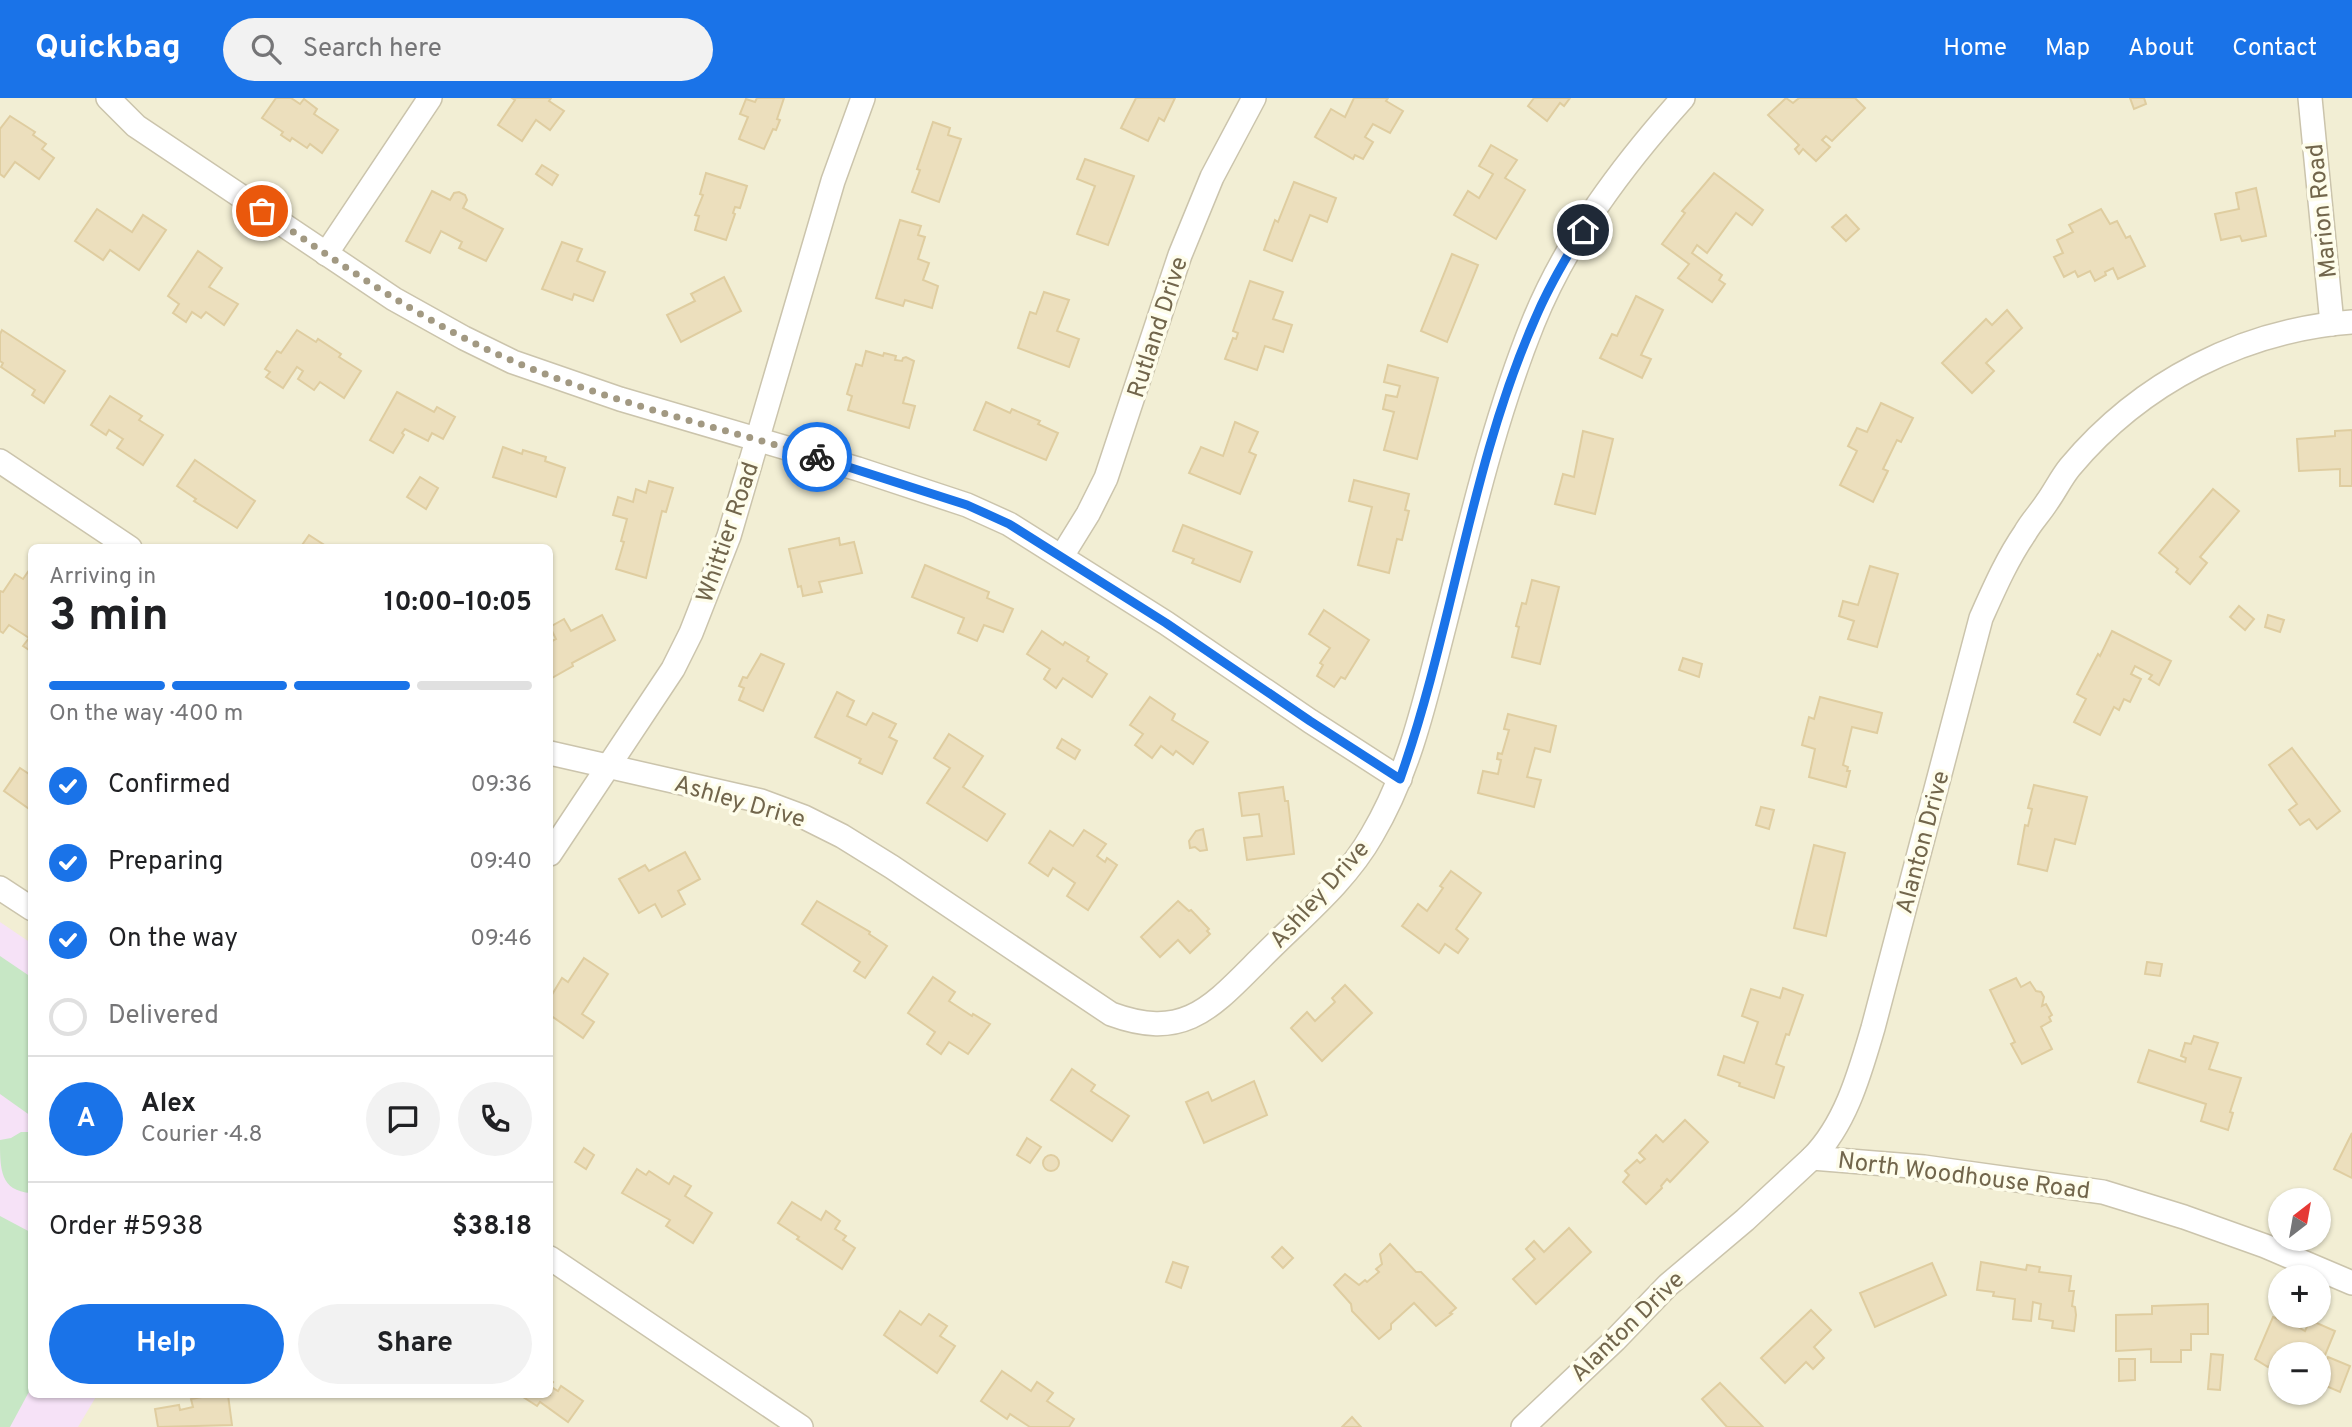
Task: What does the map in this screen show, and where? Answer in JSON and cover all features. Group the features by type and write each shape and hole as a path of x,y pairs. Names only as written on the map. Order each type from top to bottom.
{"street":[{"path":"108,98 136,126 394,299 464,338 513,362 569,383 858,469 967,505 1009,524 1062,555 1400,779"},
{"path":"326,254 430,98"},
{"name":"Whittier Road","path":"553,850 673,669 691,633 729,536 833,181 863,98"},
{"name":"Rutland Drive","path":"1062,555 1106,478 1180,255 1212,177 1254,98"},
{"name":"Ashley Drive","path":"553,753 761,802 804,817 842,836 892,867 1111,1014 1150,1025 1173,1023 1194,1017 1229,990 1346,871 1371,838 1400,779 1418,730 1488,454 1510,382 1535,320 1557,273 1609,188 1683,98"},
{"name":"Marion Road","path":"2310,98 2342,323"},
{"name":"Alanton Drive","path":"1522,1427 1615,1340 1668,1285 1745,1220 1812,1158 1841,1116 1857,1080 1981,618 2025,533 2068,469 2111,424 2175,377 2256,339 2294,329 2342,323"},
{"path":"0,461 124,544"},
{"path":"0,888 28,906"},
{"name":"North Woodhouse Road","path":"1812,1158 1924,1167 2103,1192 2185,1217 2265,1246 2352,1283"},
{"path":"553,1260 801,1427"}],"shaded area":[{"path":"0,98 2352,98 2352,1427 0,1427"},
{"path":"0,922 28,941 28,1398 95,1398 78,1427 0,1427"}],"green space":[{"path":"0,956 28,975 28,1114 0,1094"},
{"path":"21,1132 28,1132 28,1192 13,1188 4,1177 0,1160 0,1140"},
{"path":"0,1216 28,1231 28,1394 10,1427 0,1427"}],"building":[{"path":"276,98 291,98 300,104 304,99 317,109 314,114 338,130 322,153 310,144 307,148 292,138 290,141 281,135 283,132 262,118"},
{"path":"512,98 551,98 549,101 564,111 550,130 536,120 522,141 498,125 515,100"},
{"path":"757,98 784,98 777,119 780,120 764,149 739,139 748,117 740,114 746,99 755,102"},
{"path":"1136,98 1175,98 1164,121 1159,118 1148,141 1121,128"},
{"path":"1354,98 1388,98 1386,101 1403,111 1390,133 1373,124 1365,137 1373,142 1363,159 1355,155 1353,159 1315,137 1331,109 1345,117"},
{"path":"1534,98 1570,98 1564,106 1560,103 1547,121 1528,106"},
{"path":"1786,98 1793,103 1799,98 1855,98 1865,108 1832,141 1826,136 1822,140 1830,147 1816,161 1803,149 1799,154 1795,149 1799,145 1768,115"},
{"path":"2130,98 2144,98 2146,104 2134,109"},
{"path":"10,116 35,132 33,135 46,144 42,149 54,158 39,179 15,162 4,177 0,174 0,129"},
{"path":"933,122 950,128 948,135 961,139 939,202 912,192"},
{"path":"1491,145 1517,160 1505,178 1525,190 1496,239 1454,215 1468,191 1479,198 1493,174 1479,166"},
{"path":"1085,159 1134,176 1108,245 1077,234 1095,186 1077,179"},
{"path":"542,165 558,175 552,185 536,174"},
{"path":"706,173 747,186 740,208 735,207 726,240 695,230 699,216 695,215 703,195 700,194"},
{"path":"1714,173 1763,210 1752,225 1736,213 1707,253 1697,245 1692,253 1722,275 1719,280 1725,284 1712,302 1678,278 1689,264 1662,244 1685,213 1682,211"},
{"path":"1294,182 1336,198 1327,222 1310,215 1292,261 1264,250"},
{"path":"2256,188 2266,236 2242,241 2240,236 2221,240 2215,214 2239,209 2236,193"},
{"path":"432,191 450,200 454,193 465,195 467,200 463,208 503,229 486,261 459,248 462,242 441,231 430,253 406,241"},
{"path":"97,209 132,232 143,215 166,230 139,270 110,250 103,260 75,241"},
{"path":"2101,209 2110,224 2117,221 2126,238 2130,236 2145,266 2118,279 2113,268 2095,281 2090,271 2078,277 2075,271 2064,277 2054,257 2063,253 2057,240 2073,232 2069,225"},
{"path":"1846,215 1859,229 1846,241 1832,227"},
{"path":"900,220 921,226 918,235 925,237 918,259 929,263 923,280 938,286 932,308 905,300 903,306 876,298"},
{"path":"562,242 582,249 577,261 605,272 593,301 574,294 572,300 542,289"},
{"path":"198,251 222,268 209,287 238,304 224,325 206,312 201,318 192,312 186,322 173,313 179,304 168,296"},
{"path":"1452,254 1478,265 1447,342 1421,331"},
{"path":"724,277 741,311 681,342 667,315 695,301 691,294"},
{"path":"1250,281 1283,292 1273,319 1292,325 1283,352 1265,346 1257,370 1225,359 1233,338 1236,339 1238,333 1233,331"},
{"path":"1044,292 1069,300 1057,331 1079,339 1069,367 1018,348 1030,312 1036,314"},
{"path":"1636,296 1663,310 1641,355 1651,359 1642,378 1600,358 1612,334 1617,336"},
{"path":"2007,310 2022,328 1986,363 1994,371 1972,393 1942,363 1986,319 1992,325"},
{"path":"2,330 65,371 44,403 32,395 35,390 1,367"},
{"path":"297,330 316,342 318,339 361,371 344,398 320,382 314,390 298,379 303,371 297,367 283,388 266,377 270,372 265,369 277,351 281,353"},
{"path":"866,351 883,356 884,353 896,356 895,360 902,361 906,357 914,361 903,403 915,406 909,428 848,410 852,396 847,394 856,364 862,366"},
{"path":"1388,365 1438,378 1417,459 1384,450 1394,412 1383,409 1386,395 1397,397 1400,386 1384,382"},
{"path":"397,392 434,412 437,407 455,417 443,439 432,433 428,441 405,429 393,453 370,440"},
{"path":"110,396 142,416 139,420 163,435 143,465 117,448 123,439 109,430 106,435 91,425"},
{"path":"986,402 1010,413 1012,409 1040,421 1038,424 1058,433 1046,460 974,430"},
{"path":"1881,403 1913,418 1901,442 1897,440 1883,469 1888,471 1873,502 1840,485 1857,451 1848,446 1857,428 1867,432"},
{"path":"1235,422 1258,432 1249,452 1256,455 1240,494 1189,473 1201,447 1223,456"},
{"path":"2352,430 2352,486 2340,486 2340,469 2299,471 2297,439 2335,436 2335,431"},
{"path":"1583,431 1613,439 1595,514 1555,504 1563,474 1574,477"},
{"path":"503,447 522,454 523,450 546,457 545,461 565,468 556,497 493,477"},
{"path":"195,460 255,501 237,528 194,501 196,499 177,486"},
{"path":"420,477 438,488 426,509 407,497"},
{"path":"1354,480 1409,494 1405,510 1409,511 1402,540 1397,539 1389,573 1358,565 1372,507 1349,501"},
{"path":"649,481 673,488 666,512 662,511 646,578 616,569 627,519 613,515 618,497 633,502 636,489 646,493"},
{"path":"2213,489 2239,511 2200,557 2207,563 2190,584 2176,572 2178,569 2159,553"},
{"path":"1183,525 1252,552 1240,582 1192,563 1194,559 1173,551"},
{"path":"309,535 323,544 303,544"},
{"path":"839,538 840,545 854,542 862,573 819,582 822,592 803,596 801,586 798,587 789,549"},
{"path":"925,565 989,592 987,598 1013,609 1003,632 984,625 977,641 958,633 964,618 912,597"},
{"path":"1870,566 1898,574 1877,647 1848,639 1854,621 1839,616 1843,601 1858,605"},
{"path":"28,572 28,637 9,625 3,633 0,631 0,591 3,592 15,574 23,579"},
{"path":"1532,580 1559,587 1540,664 1512,657 1519,627 1516,626 1522,603 1526,604"},
{"path":"2239,606 2254,619 2245,630 2230,617"},
{"path":"1324,610 1369,640 1345,679 1341,677 1334,687 1317,676 1323,665 1320,663 1330,648 1309,634"},
{"path":"602,615 615,640 572,663 573,666 553,677 553,640 556,639 553,625 564,619 571,631"},
{"path":"2268,615 2284,620 2280,632 2265,627"},
{"path":"1042,631 1089,657 1087,661 1107,674 1092,697 1063,678 1056,688 1044,679 1050,669 1027,654"},
{"path":"2112,631 2171,661 2159,685 2149,679 2152,675 2135,666 2131,674 2141,679 2130,702 2124,699 2119,710 2114,707 2100,735 2074,722 2086,699 2077,694"},
{"path":"761,654 784,664 763,711 739,700 744,688 739,686 743,677 747,678"},
{"path":"1683,658 1702,664 1699,677 1679,670"},
{"path":"837,692 854,701 847,716 866,725 873,713 896,724 889,737 897,741 882,774 859,763 861,759 815,737"},
{"path":"1150,697 1175,714 1172,720 1208,742 1193,764 1176,751 1173,755 1161,746 1152,758 1135,745 1143,734 1130,725"},
{"path":"1820,697 1882,713 1877,733 1852,727 1843,765 1850,771 1846,787 1809,777 1815,749 1802,745 1809,717 1814,719"},
{"path":"1508,714 1556,726 1550,752 1535,748 1527,777 1541,780 1534,807 1478,793 1483,771 1498,774 1501,760 1497,759 1498,753 1502,754 1509,730 1504,729"},
{"path":"949,734 983,756 963,787 1005,814 987,841 927,803 950,768 934,758"},
{"path":"1062,739 1080,750 1075,759 1057,748"},
{"path":"2292,748 2340,811 2317,829 2309,819 2300,825 2289,810 2297,804 2269,765"},
{"path":"20,768 28,773 28,808 4,791"},
{"path":"2034,785 2087,797 2075,844 2055,839 2047,871 2018,864 2025,825 2028,826 2032,809 2028,808"},
{"path":"1283,787 1285,801 1288,801 1294,854 1247,860 1244,838 1262,836 1259,814 1242,816 1239,793"},
{"path":"1761,807 1774,810 1769,829 1756,825"},
{"path":"1203,829 1207,850 1190,848 1189,841 1196,831"},
{"path":"1084,830 1106,844 1097,856 1105,862 1107,858 1117,865 1088,910 1067,896 1075,883 1053,868 1048,876 1029,863 1050,831 1073,846"},
{"path":"1814,845 1845,853 1826,936 1794,928"},
{"path":"685,852 700,879 678,891 685,904 662,917 655,904 639,913 619,879 645,865 649,871"},
{"path":"1451,871 1481,893 1456,929 1468,939 1458,953 1445,944 1439,953 1402,926 1418,904 1427,911"},
{"path":"817,901 870,932 869,934 887,946 865,978 854,971 860,962 802,924"},
{"path":"1178,901 1191,910 1209,929 1207,931 1210,934 1190,953 1178,940 1160,957 1141,937"},
{"path":"584,958 608,974 582,1014 594,1022 583,1038 553,1017 553,993 562,978 568,982"},
{"path":"2147,962 2162,964 2160,976 2145,974"},
{"path":"933,977 955,992 949,1001 990,1024 968,1054 949,1042 941,1054 927,1044 935,1032 908,1013"},
{"path":"2016,978 2021,987 2030,982 2036,991 2041,992 2044,997 2042,1006 2046,1004 2052,1015 2049,1017 2051,1021 2041,1027 2052,1049 2022,1064 2011,1044 2015,1042 1990,990"},
{"path":"1345,985 1372,1013 1322,1061 1291,1028 1307,1012 1315,1021 1335,1002 1332,998"},
{"path":"1783,988 1803,995 1776,1064 1784,1067 1774,1098 1739,1086 1740,1083 1718,1075 1724,1056 1744,1063 1758,1022 1742,1016 1751,989 1780,998"},
{"path":"2194,1036 2218,1043 2209,1069 2241,1078 2230,1112 2233,1113 2228,1130 2201,1121 2206,1104 2138,1082 2149,1050 2185,1062 2186,1058 2181,1056 2185,1043 2191,1044"},
{"path":"1072,1069 1095,1085 1091,1091 1129,1116 1112,1141 1051,1100"},
{"path":"1254,1081 1267,1115 1204,1143 1186,1102 1208,1092 1212,1101"},
{"path":"1685,1120 1708,1142 1670,1182 1667,1179 1646,1204 1623,1182 1629,1175 1625,1171 1637,1160 1640,1163 1645,1159 1639,1153 1656,1135 1663,1142"},
{"path":"2352,1133 2352,1178 2334,1169"},
{"path":"1027,1138 1041,1147 1030,1163 1017,1155"},
{"path":"584,1148 594,1155 586,1169 575,1162"},
{"path":"1048,1155 1054,1155 1059,1163 1057,1169 1048,1171 1043,1166 1043,1160"},
{"path":"637,1169 646,1175 649,1171 669,1184 674,1176 691,1186 685,1196 712,1213 693,1243 666,1226 670,1220 622,1193"},
{"path":"792,1202 821,1220 826,1211 840,1221 835,1229 846,1236 843,1240 855,1248 842,1269 778,1223"},
{"path":"1569,1228 1591,1252 1536,1304 1513,1279 1535,1259 1526,1249 1534,1241 1544,1252"},
{"path":"1390,1244 1456,1308 1436,1326 1414,1303 1379,1339 1352,1311 1351,1304 1334,1285 1345,1274 1359,1285 1365,1280 1367,1282 1379,1272 1376,1269 1382,1264 1380,1254"},
{"path":"1282,1247 1293,1258 1283,1268 1272,1257"},
{"path":"1173,1262 1188,1267 1181,1288 1166,1282"},
{"path":"1981,1262 2026,1270 2027,1265 2040,1267 2039,1272 2071,1276 2069,1291 2074,1291 2072,1306 2075,1307 2076,1315 2074,1331 2052,1328 2053,1321 2039,1319 2041,1304 2033,1302 2031,1321 2013,1319 2015,1299 1993,1296 1994,1292 1977,1290"},
{"path":"1932,1263 1946,1295 1875,1327 1860,1293"},
{"path":"2208,1304 2208,1334 2191,1334 2191,1350 2181,1350 2181,1362 2151,1362 2151,1349 2116,1351 2116,1315 2152,1314 2152,1306"},
{"path":"1811,1310 1831,1330 1814,1347 1824,1358 1813,1369 1806,1362 1785,1383 1761,1358"},
{"path":"900,1311 921,1325 929,1314 947,1326 940,1336 955,1346 937,1373 884,1335"},
{"path":"2268,1328 2300,1328 2305,1331 2306,1328 2328,1328 2335,1331 2330,1342 2268,1342 2268,1367 2255,1359"},
{"path":"2211,1354 2223,1355 2220,1390 2208,1389"},
{"path":"2331,1358 2350,1366 2340,1392 2331,1388"},
{"path":"2119,1359 2135,1359 2135,1380 2119,1381"},
{"path":"1002,1371 1031,1391 1037,1382 1053,1393 1047,1401 1074,1419 1069,1427 1030,1427 1010,1414 1007,1419 981,1401"},
{"path":"1720,1383 1763,1427 1727,1427 1702,1399"},
{"path":"561,1386 583,1401 568,1422 540,1402 537,1406 525,1398 553,1398 553,1388 558,1391"},
{"path":"228,1398 232,1425 158,1427 155,1409 179,1405 180,1410 193,1407 191,1399"},
{"path":"1352,1417 1361,1427 1342,1427"}],"way so far":[{"path":"262,211 394,299 513,362 620,399 817,457"}],"route":[{"path":"817,457 967,505 1009,524 1062,555 1400,779 1418,730 1488,454 1510,382 1557,273 1583,230"}]}
